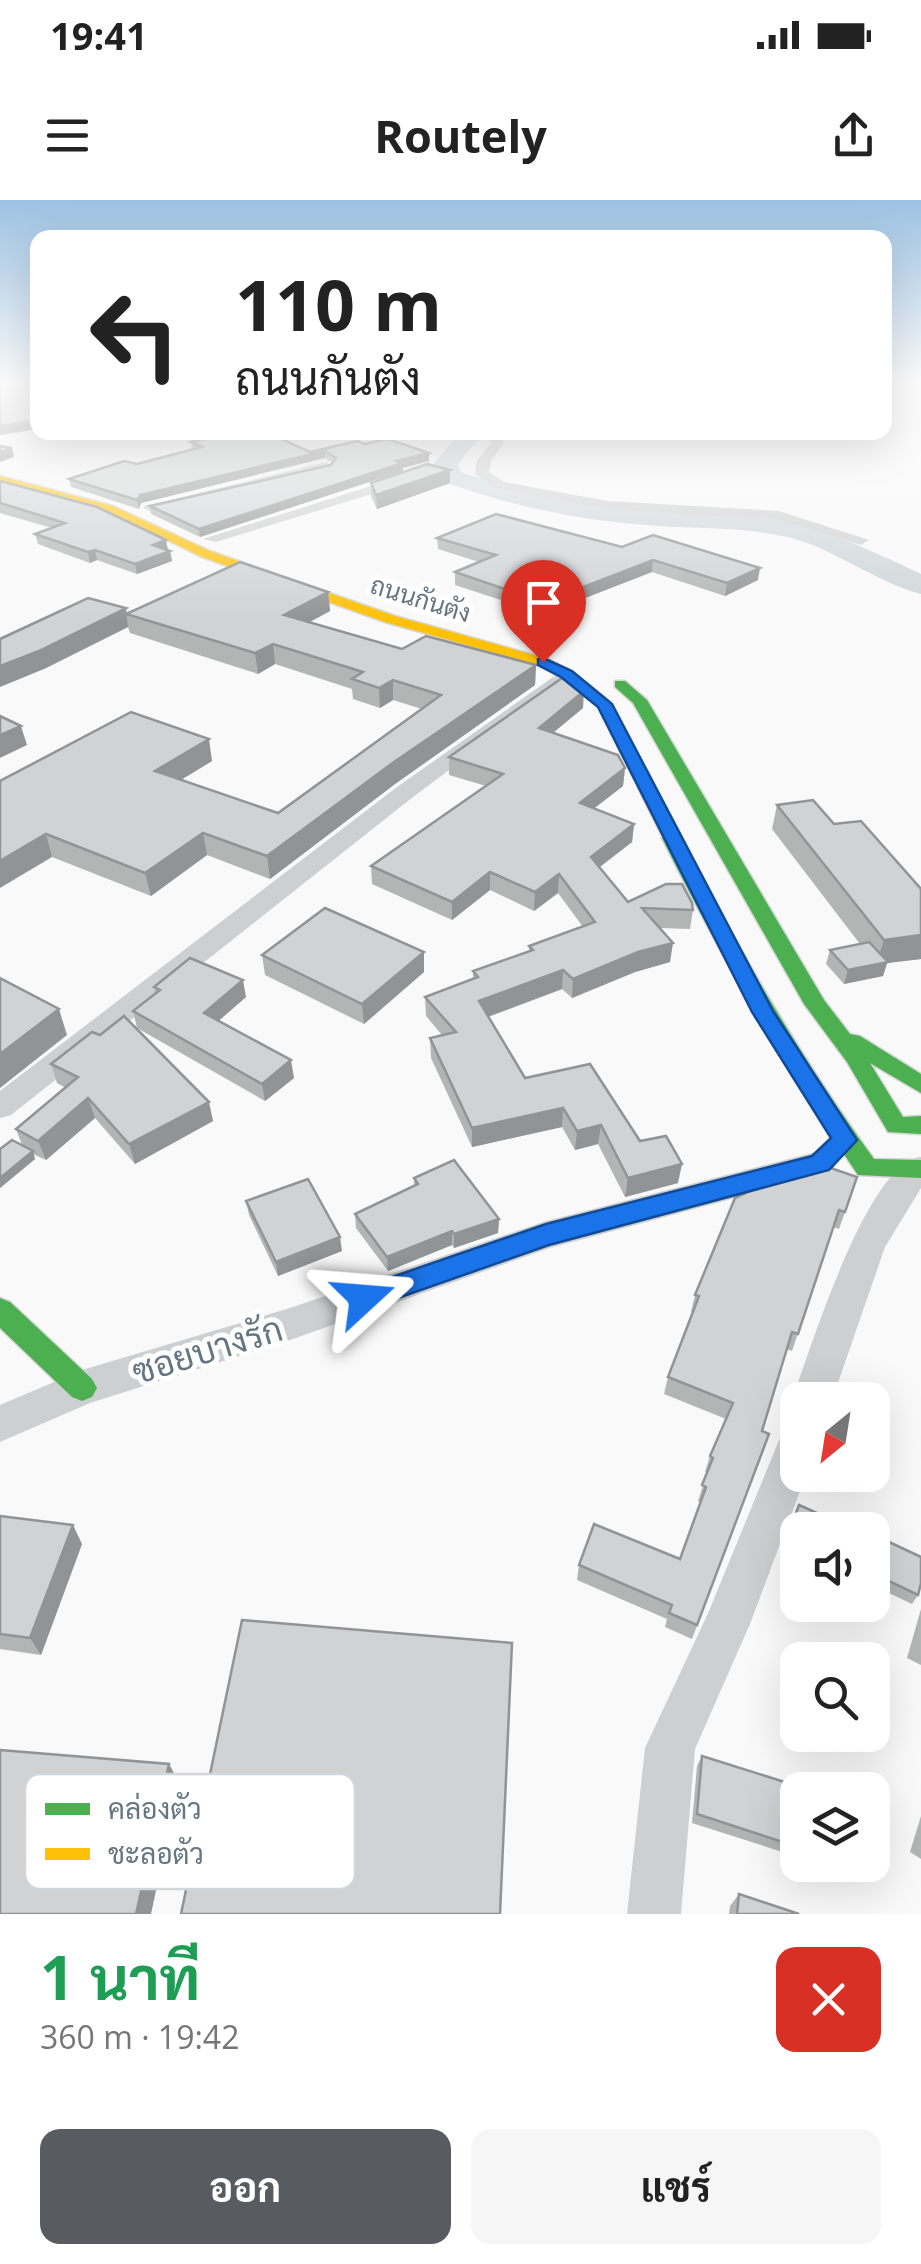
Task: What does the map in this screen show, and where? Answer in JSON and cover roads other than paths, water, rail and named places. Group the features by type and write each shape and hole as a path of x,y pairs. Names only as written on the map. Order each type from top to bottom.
{"main road":[{"name":"ถนนกันตัง","path":"0,468 109,508 206,554 354,598 565,651 605,672 639,700 815,1004 896,1126 911,1178"},
{"name":"ถนนกันตัง","path":"0,480 36,481 149,507 201,534 434,633 543,662 604,704 832,1152 867,1168"},
{"path":"166,535 201,534"},
{"path":"576,682 605,672"},
{"path":"763,1012 815,1004"},
{"path":"835,1030 921,1085"},
{"path":"832,1152 896,1126 921,1124"},
{"path":"832,1152 867,1168"},
{"path":"0,1310 82,1388"}],"street":[{"path":"484,463 482,474 500,485 608,505 779,515 861,540"},
{"path":"149,507 326,466"},
{"path":"201,534 417,475"},
{"path":"0,1106 405,792 576,682"},
{"name":"ซอยบางรัก","path":"0,1424 82,1388 290,1324 546,1235 832,1152"},
{"path":"818,1382 853,1285 911,1178 867,1168"},
{"path":"654,1914 670,1748 728,1624 780,1488"}],"waterway":[{"path":"446,463 450,476 500,494 569,509 659,518 739,520 798,531 921,585"}]}
